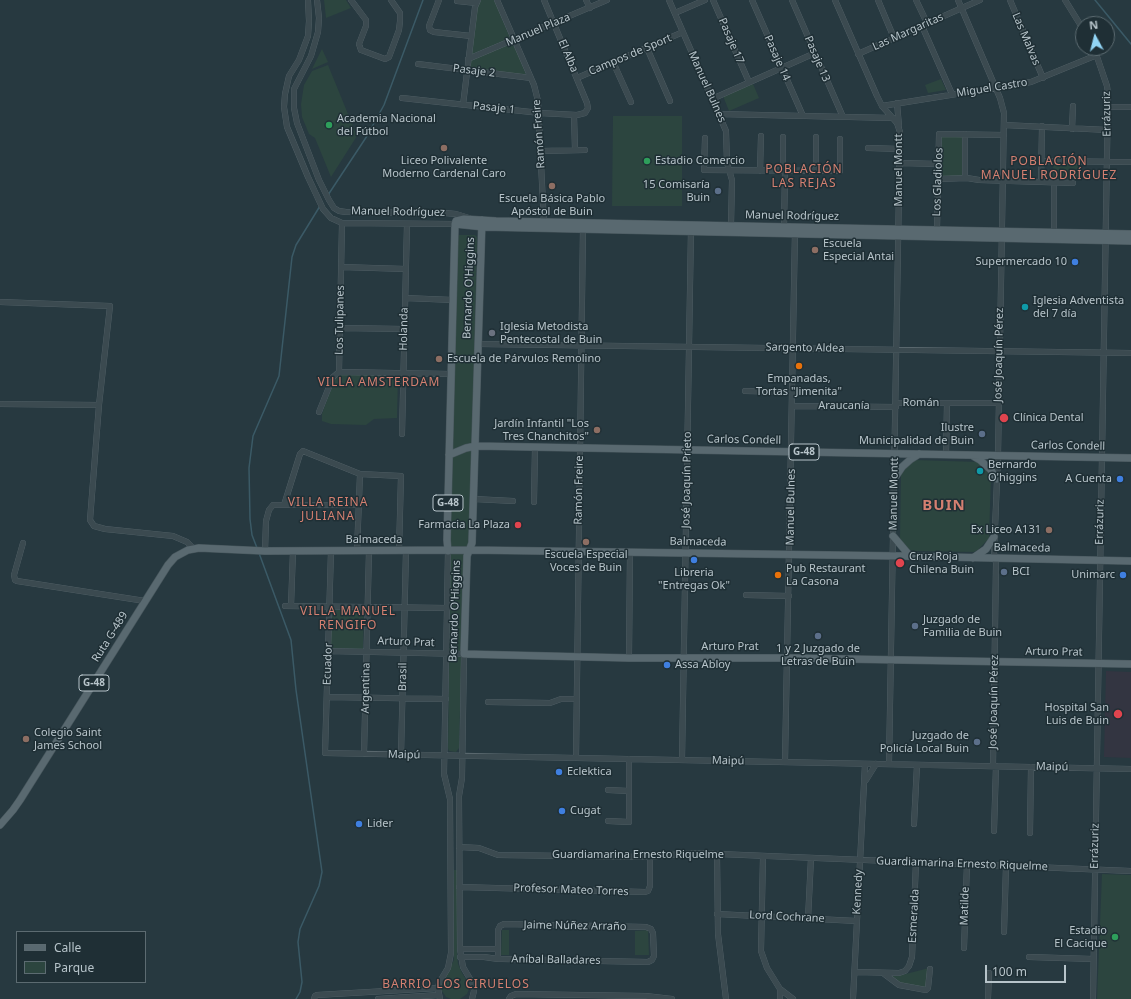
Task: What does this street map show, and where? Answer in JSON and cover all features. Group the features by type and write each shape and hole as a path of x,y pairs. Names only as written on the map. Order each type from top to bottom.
{"main road":[{"name":"Manuel Rodríguez","path":"455,224 459,220 473,219 482,224"},
{"name":"Manuel Rodríguez","path":"455,224 1106,237 1131,234"},
{"name":"Bernardo O'Higgins","path":"448,551 447,540 455,224"},
{"name":"Bernardo O'Higgins","path":"464,654 467,556 472,542 474,499 482,224"},
{"name":"Manuel Rodríguez","path":"691,228 731,225 784,230"},
{"name":"Manuel Rodríguez","path":"899,232 937,230 1001,234 1054,232 1131,241"},
{"name":"Carlos Condell","path":"476,446 1131,458"},
{"name":"G-48","path":"450,455 466,448 476,446"},
{"path":"894,479 911,459 919,454"},
{"path":"973,455 991,470 997,479"},
{"path":"893,536 910,556"},
{"path":"973,558 986,549 994,537"},
{"name":"Ruta G-489","path":"0,825 17,805 171,561 184,551 194,549 260,550"},
{"name":"Balmaceda","path":"260,550 578,551 1131,561"},
{"name":"Arturo Prat","path":"464,654 630,658 788,658 1131,664"}],"street":[{"path":"342,223 331,218 323,209 287,127 284,108 288,81 299,60 308,36 308,1 317,0 319,18 318,32 307,65 297,83 293,97 295,117 325,194 334,208 339,211 346,212 452,214 473,219"},
{"path":"351,0 366,20 366,26 359,44 361,50 385,59 389,57 399,30 400,22 400,13 391,0"},
{"path":"439,0 429,26 430,30 434,32 471,36"},
{"name":"Ramón Freire","path":"497,0 531,78 537,96 540,114 544,225"},
{"name":"El Alba","path":"544,0 587,103 588,108 585,113"},
{"path":"586,0 590,8"},
{"name":"Manuel Plaza","path":"468,59 607,0"},
{"name":"Manuel Bulnes","path":"669,0 726,131 727,163 732,180 731,225"},
{"path":"675,13 705,0"},
{"name":"Pasaje 17","path":"713,0 749,82"},
{"name":"Pasaje 14","path":"752,0 803,116"},
{"name":"Pasaje 13","path":"792,0 843,117"},
{"name":"Manuel Montt","path":"835,0 882,106 893,118 899,128"},
{"path":"878,0 894,38"},
{"path":"916,0 924,25 952,94"},
{"name":"José Joaquín Pérez","path":"958,0 1003,107 1004,125 998,456 994,537 994,553 996,563 994,662 994,831"},
{"name":"Las Margaritas","path":"858,54 980,0"},
{"name":"Las Malvas","path":"1010,0 1043,78"},
{"path":"1065,0 1075,17"},
{"path":"458,1 477,2 471,36 463,105"},
{"name":"Campos de Sport","path":"577,78 683,32"},
{"path":"647,48 670,101"},
{"path":"712,99 815,53"},
{"name":"Miguel Castro","path":"882,106 952,94 1025,84 1043,78 1092,56"},
{"name":"Errázuriz","path":"1093,999 1101,457 1108,130 1107,86 1097,56"},
{"path":"299,60 307,65"},
{"path":"613,62 631,102"},
{"name":"Pasaje 2","path":"418,64 531,78"},
{"name":"Pasaje 1","path":"402,98 540,114 574,115 585,113"},
{"name":"Manuel Montt","path":"889,764 900,163 897,103"},
{"path":"1072,106 1072,129"},
{"path":"1108,107 1131,107"},
{"path":"718,114 893,118"},
{"path":"574,115 575,150"},
{"path":"1004,125 1108,130"},
{"path":"1041,182 1042,126"},
{"name":"Los Gladiolos","path":"937,230 939,134 965,134"},
{"path":"965,178 965,134 1004,135"},
{"path":"760,171 761,136"},
{"path":"783,137 784,230"},
{"path":"816,137 816,171"},
{"path":"705,138 704,170 730,171 840,171 840,139"},
{"path":"296,149 306,145"},
{"path":"868,148 900,149"},
{"path":"541,150 585,150"},
{"path":"1041,160 1131,162"},
{"path":"900,163 938,164"},
{"path":"938,179 965,178 1003,181 1073,183"},
{"path":"1054,182 1054,232"},
{"name":"Manuel Rodríguez","path":"342,223 455,224"},
{"name":"Los Tulipanes","path":"339,372 342,223"},
{"name":"Holanda","path":"402,434 407,224"},
{"name":"Ramón Freire","path":"576,758 583,226"},
{"name":"José Joaquín Prieto","path":"682,760 691,228"},
{"name":"Manuel Bulnes","path":"785,762 795,230"},
{"path":"341,268 406,269"},
{"path":"405,298 453,300"},
{"path":"0,302 110,306 99,405 90,514 91,523 105,529 173,536 187,542 194,549"},
{"path":"340,328 404,329"},
{"name":"Sargento Aldea","path":"479,344 1131,353"},
{"path":"319,412 333,377 339,372 451,374"},
{"path":"745,391 793,392"},
{"name":"Román","path":"946,455 947,403"},
{"name":"Román","path":"896,405 998,403"},
{"path":"0,404 99,405"},
{"name":"Araucanía","path":"792,406 896,405"},
{"path":"534,502 535,447"},
{"path":"284,505 300,454 306,451 360,474 401,476 403,551"},
{"path":"357,551 360,474"},
{"path":"474,499 513,501"},
{"path":"260,550 269,510 274,505 359,505"},
{"path":"23,543 14,575 15,580 17,581 145,601"},
{"path":"293,551 288,606 448,608"},
{"name":"Ecuador","path":"325,753 331,551"},
{"name":"Argentina","path":"364,754 369,551"},
{"name":"Brasil","path":"401,755 405,608 403,551"},
{"name":"Bernardo O'Higgins","path":"439,997 438,988 448,968 450,958 450,799 444,778 448,551"},
{"path":"630,658 632,552"},
{"path":"746,595 789,596"},
{"name":"Arturo Prat","path":"328,651 464,654"},
{"name":"Bernardo O'Higgins","path":"464,654 462,778 459,796 460,957 463,966 473,984 474,991 472,999"},
{"path":"327,697 446,699"},
{"path":"488,702 550,703 561,698 576,699"},
{"name":"Maipú","path":"325,753 1131,769"},
{"path":"608,821 629,822 629,759"},
{"name":"Kennedy","path":"854,999 865,764"},
{"name":"Kennedy","path":"864,786 869,774 876,764"},
{"path":"914,824 917,765"},
{"path":"1030,833 1031,767"},
{"path":"608,790 629,791"},
{"name":"Guardiamarina Ernesto Riquelme","path":"459,848 479,848 498,855 650,857 695,853 1131,871"},
{"path":"717,854 718,934 726,999"},
{"path":"763,856 761,916 761,946 763,956 767,968 780,989 793,999"},
{"name":"Profesor Mateo Torres","path":"459,887 645,892 648,891 650,886 650,857"},
{"path":"808,919 811,858"},
{"name":"Esmeralda","path":"883,973 899,973 907,969 911,963 916,862"},
{"name":"Matilde","path":"964,948 967,864"},
{"path":"450,865 459,865"},
{"path":"1004,932 1006,866"},
{"path":"451,899 459,899"},
{"name":"Lord Cochrane","path":"718,914 857,921"},
{"name":"Jaime Núñez Arraño","path":"498,949 498,930 500,926 504,924 648,927 651,929 653,934 654,954 652,960"},
{"name":"Aníbal Balladares","path":"460,949 498,949"},
{"path":"498,949 498,959"},
{"name":"Aníbal Balladares","path":"460,957 642,962 652,960"},
{"path":"1029,957 1093,959"},
{"path":"855,972 883,973 899,985 926,990 928,988 930,969"},
{"path":"988,999 989,973"},
{"path":"314,999 317,995 438,988"},
{"path":"780,989 780,999"},
{"path":"510,997 516,994 646,996 672,999"},
{"path":"378,999 439,997"}],"shaded area":[{"name":"Hospital San Luis de Buin","path":"1106,671 1131,672 1131,758 1104,757"}],"green space":[{"path":"324,0 346,0 351,8 326,18"},
{"path":"481,0 494,0 510,38 470,55 477,6"},
{"path":"513,42 526,75 468,69 470,61"},
{"path":"322,49 328,62 312,69"},
{"name":"Academia Nacional del Fútbol","path":"328,65 357,136 331,177 315,138 309,134 302,117 301,104 304,85 312,71"},
{"path":"941,79 946,90 928,93 925,85"},
{"path":"753,84 759,98 729,111 723,96"},
{"name":"Estadio Comercio","path":"613,116 682,116 682,206 612,206"},
{"path":"942,136 964,136 963,178 941,177"},
{"path":"1053,163 1078,164 1078,179 1053,178"},
{"path":"459,235 475,235 477,237 477,242 470,536 464,558 459,748 456,752 449,751 448,748 452,453 457,238"},
{"path":"339,375 398,375 397,418 374,419 366,425 331,424 322,421 322,414 335,378"},
{"path":"914,460 979,462 983,464 991,476 989,538 978,550 974,552 915,551 910,550 900,540 901,473"},
{"path":"331,610 364,610 363,649 331,648"},
{"path":"454,870 457,870 458,964 467,981 469,989 467,994 460,999 451,999 446,997 442,991 442,984 454,960"},
{"name":"Estadio El Cacique","path":"1102,874 1131,875 1131,999 1097,999"},
{"path":"502,930 509,930 509,955 501,955"},
{"path":"648,930 649,955 635,955 635,931"},
{"path":"929,968 927,988 898,982 890,976 902,975"}],"waterway":[{"path":"328,195 367,136 384,105 423,0"},
{"path":"1095,0 1131,44"},
{"path":"257,548 252,535 250,519 249,468 253,436 279,376 292,257 296,245 320,206"},
{"path":"259,553 291,640 296,690 322,872 319,886 300,929 298,942 302,982 300,992 296,999"}],"place":[{"name":"Academia Nacional del Fútbol","path":"329,125"},
{"name":"Liceo Polivalente Moderno Cardenal Caro","path":"444,148"},
{"name":"Estadio Comercio","path":"647,161"},
{"name":"Escuela Básica Pablo Apóstol de Buin","path":"552,186"},
{"name":"15 Comisaría Buin","path":"718,191"},
{"name":"Escuela Especial Antai","path":"815,250"},
{"name":"Supermercado 10","path":"1075,262"},
{"name":"Iglesia Adventista del 7 día","path":"1025,307"},
{"name":"Iglesia Metodista Pentecostal de Buin","path":"492,333"},
{"name":"Escuela de Párvulos Remolino","path":"439,359"},
{"name":"Empanadas, Tortas \"Jimenita\"","path":"799,366"},
{"name":"Clínica Dental","path":"1004,418"},
{"name":"Jardín Infantil \"Los Tres Chanchitos\"","path":"597,430"},
{"name":"Ilustre Municipalidad de Buin","path":"982,434"},
{"name":"Bernardo O'higgins","path":"980,471"},
{"name":"A Cuenta","path":"1120,479"},
{"name":"Farmacia La Plaza","path":"518,525"},
{"name":"Ex Liceo A131","path":"1049,530"},
{"name":"Escuela Especial Voces de Buin","path":"586,542"},
{"name":"Libreria \"Entregas Ok\"","path":"694,560"},
{"name":"Cruz Roja Chilena Buin","path":"900,563"},
{"name":"BCI","path":"1004,572"},
{"name":"Pub Restaurant La Casona","path":"778,575"},
{"name":"Unimarc","path":"1123,575"},
{"name":"Juzgado de Familia de Buin","path":"915,626"},
{"name":"1 y 2 Juzgado de Letras de Buin","path":"818,636"},
{"name":"Assa Abloy","path":"667,665"},
{"name":"Hospital San Luis de Buin","path":"1118,714"},
{"name":"Colegio Saint James School","path":"26,739"},
{"name":"Juzgado de Policía Local Buin","path":"977,742"},
{"name":"Eclektica","path":"559,772"},
{"name":"Cugat","path":"562,811"},
{"name":"Lider","path":"359,824"},
{"name":"Estadio El Cacique","path":"1115,937"}],"district":[{"name":"POBLACIÓN MANUEL RODRÍGUEZ","path":"1049,169"},
{"name":"POBLACIÓN LAS REJAS","path":"804,177"},
{"name":"VILLA AMSTERDAM","path":"379,383"},
{"name":"BUIN","path":"944,506"},
{"name":"VILLA REINA JULIANA","path":"328,510"},
{"name":"VILLA MANUEL RENGIFO","path":"348,619"},
{"name":"BARRIO LOS CIRUELOS","path":"456,985"}]}
